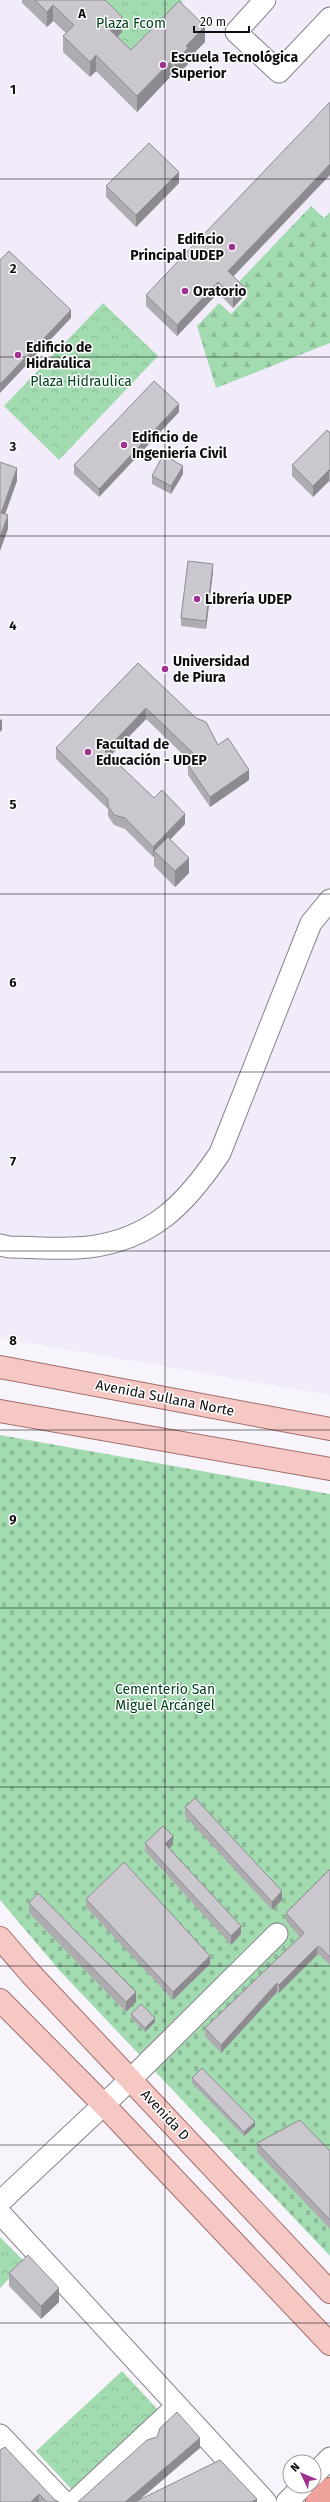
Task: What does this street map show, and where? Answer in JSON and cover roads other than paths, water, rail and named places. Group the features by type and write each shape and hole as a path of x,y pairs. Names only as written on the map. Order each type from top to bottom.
{"highway":[{"path":"317,2502 330,2489"}],"main road":[{"name":"Avenida Sullana Norte","path":"0,1367 330,1429"},
{"path":"0,1412 330,1469"},
{"name":"Avenida D","path":"0,1938 31,1974 131,2078 330,2292"},
{"path":"0,2000 104,2105 330,2344"}],"street":[{"path":"265,0 236,32 279,72 330,18"},
{"path":"0,1245 10,1247 88,1247 124,1240 152,1227 181,1203 201,1181 220,1153 311,923 330,900"},
{"path":"0,2202 104,2105 277,1934"},
{"path":"0,2214 266,2502"},
{"path":"74,2502 177,2406"},
{"path":"0,2435 64,2502"},
{"path":"322,2466 330,2458"},
{"path":"287,2502 295,2494"}],"place":[{"name":"Escuela Tecnológica Superior","path":"163,65"},
{"name":"Edificio Principal UDEP","path":"232,247"},
{"name":"Oratorio","path":"185,291"},
{"name":"Edificio de Hidraúlica","path":"18,355"},
{"name":"Edificio de Ingeniería Civil","path":"124,445"},
{"name":"Librería UDEP","path":"197,599"},
{"name":"Universidad de Piura","path":"165,669"},
{"name":"Facultad de Educación - UDEP","path":"88,752"}],"park label":[{"name":"Plaza Fcom","path":"131,23"},
{"name":"Plaza Hidraulica","path":"81,381"},
{"name":"Cementerio San Miguel Arcángel","path":"165,1698"}]}
